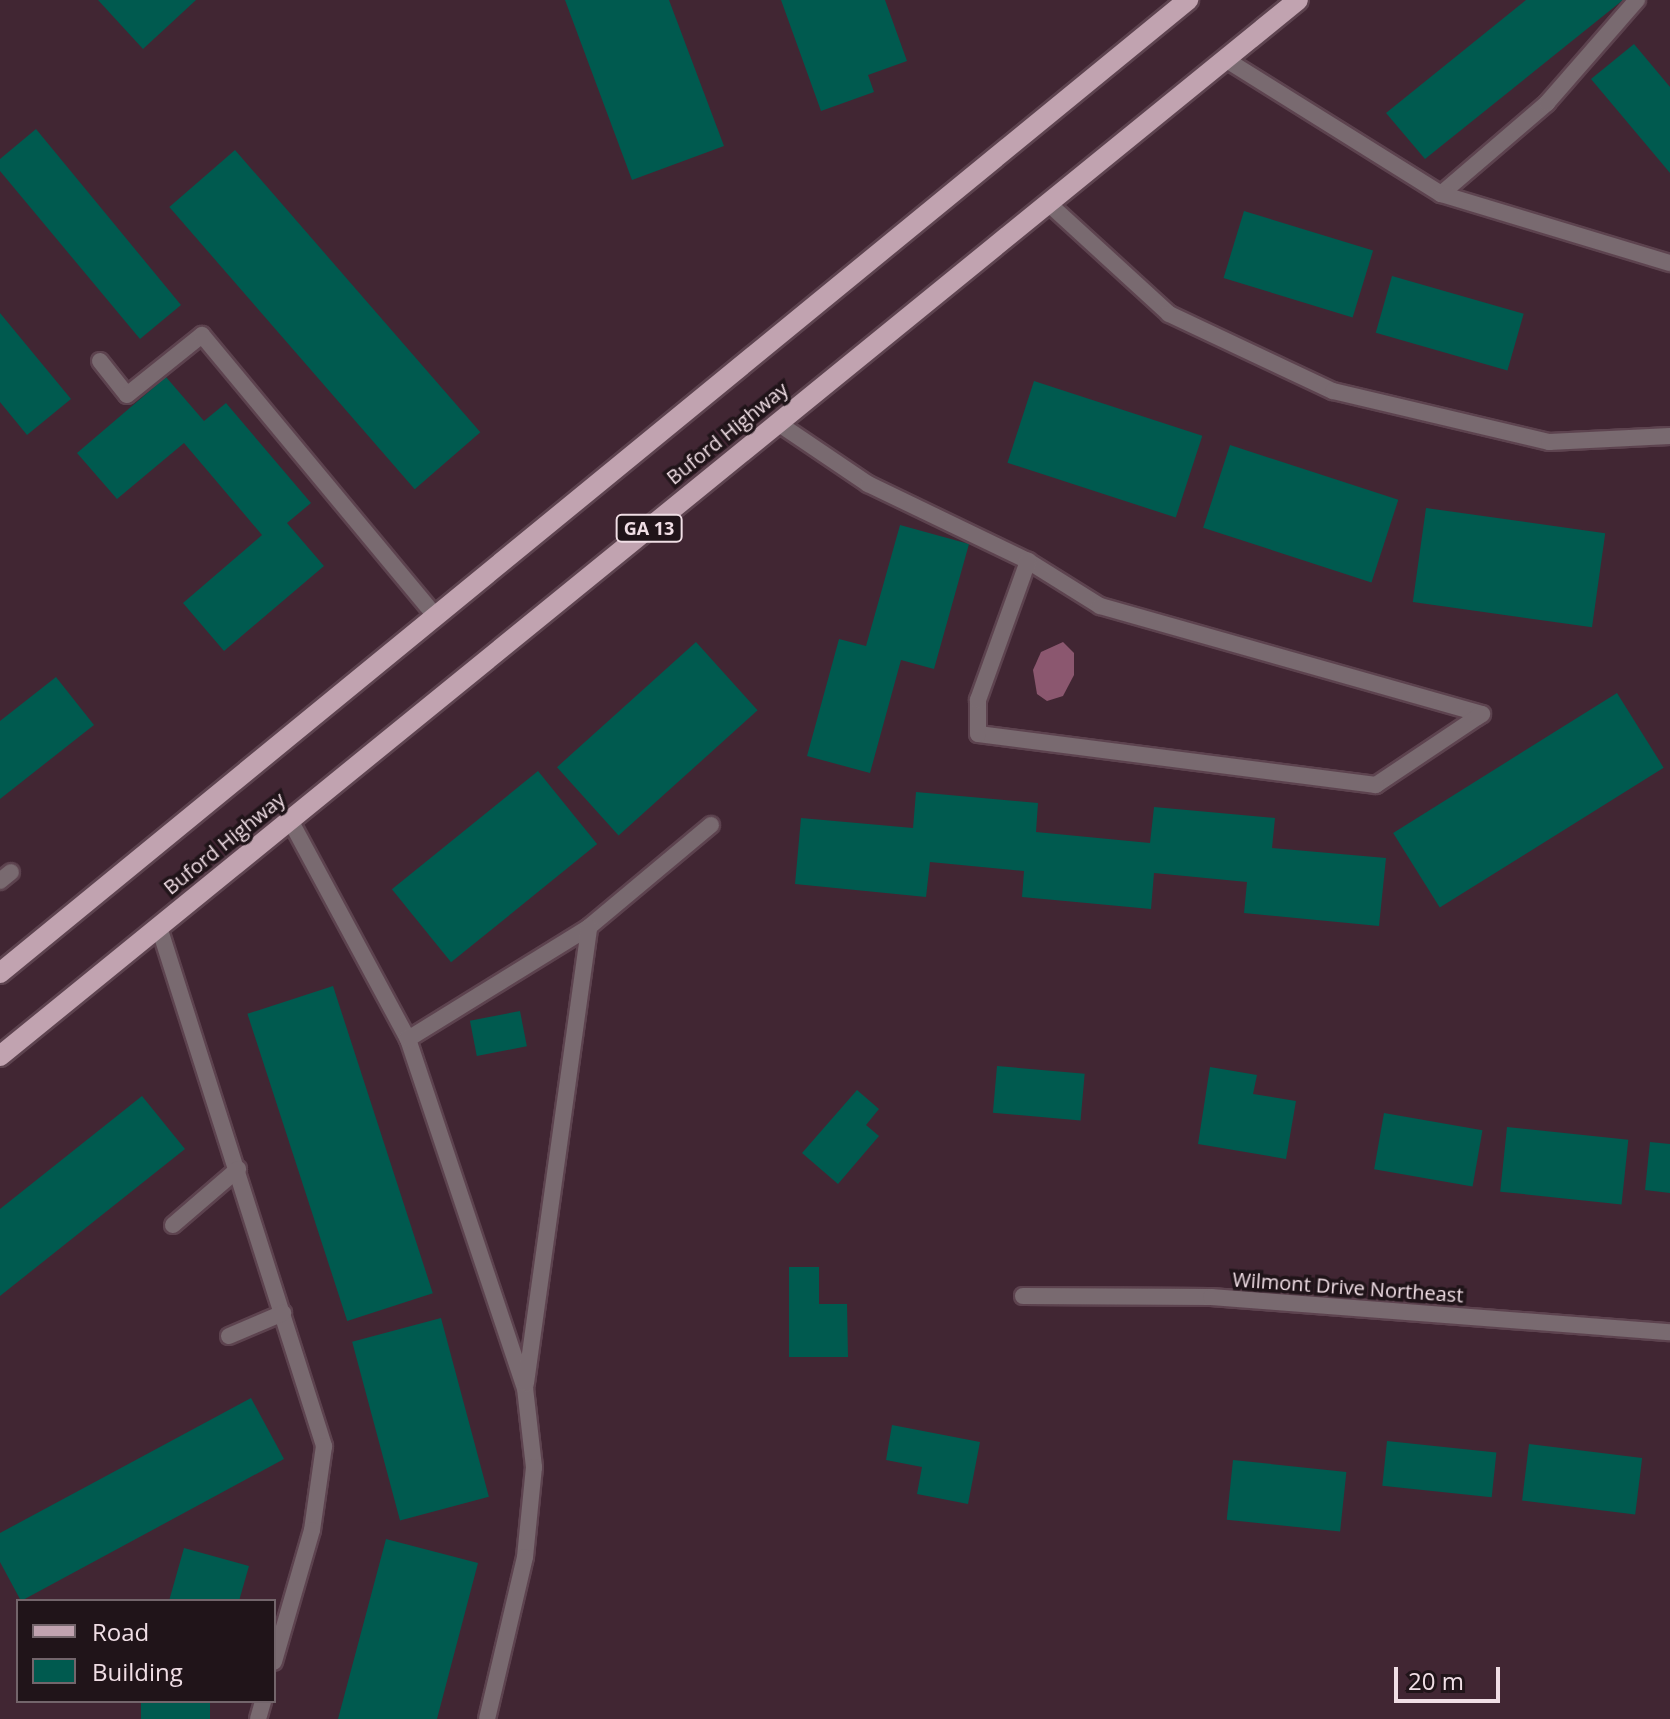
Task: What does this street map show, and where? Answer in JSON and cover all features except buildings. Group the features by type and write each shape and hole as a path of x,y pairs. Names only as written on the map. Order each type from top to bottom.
{"main road":[{"path":"0,973 434,614 1188,0"},
{"name":"Buford Highway","path":"0,1056 1298,0"}],"street":[{"path":"1441,194 1547,103 1637,0"},
{"path":"1225,59 1441,194 1670,263"},
{"path":"1048,203 1169,314 1333,391 1549,442 1670,436"},
{"path":"100,361 127,395 202,335 434,614"},
{"path":"778,423 868,484 1028,561 1100,606 1482,714 1376,785 978,734 978,700 1028,561"},
{"path":"290,820 408,1039 525,1388 534,1467 525,1557 487,1719"},
{"path":"408,1039 589,927 711,825"},
{"path":"159,927 324,1446 312,1530 276,1655"},
{"path":"525,1388 589,927"},
{"path":"173,1225 238,1169"},
{"name":"Wilmont Drive Northeast","path":"1023,1296 1211,1297 1670,1332"},
{"path":"229,1336 283,1313"}],"shaded area":[{"path":"1063,642 1074,653 1074,675 1063,696 1047,701 1037,694 1033,670 1041,652"}]}
